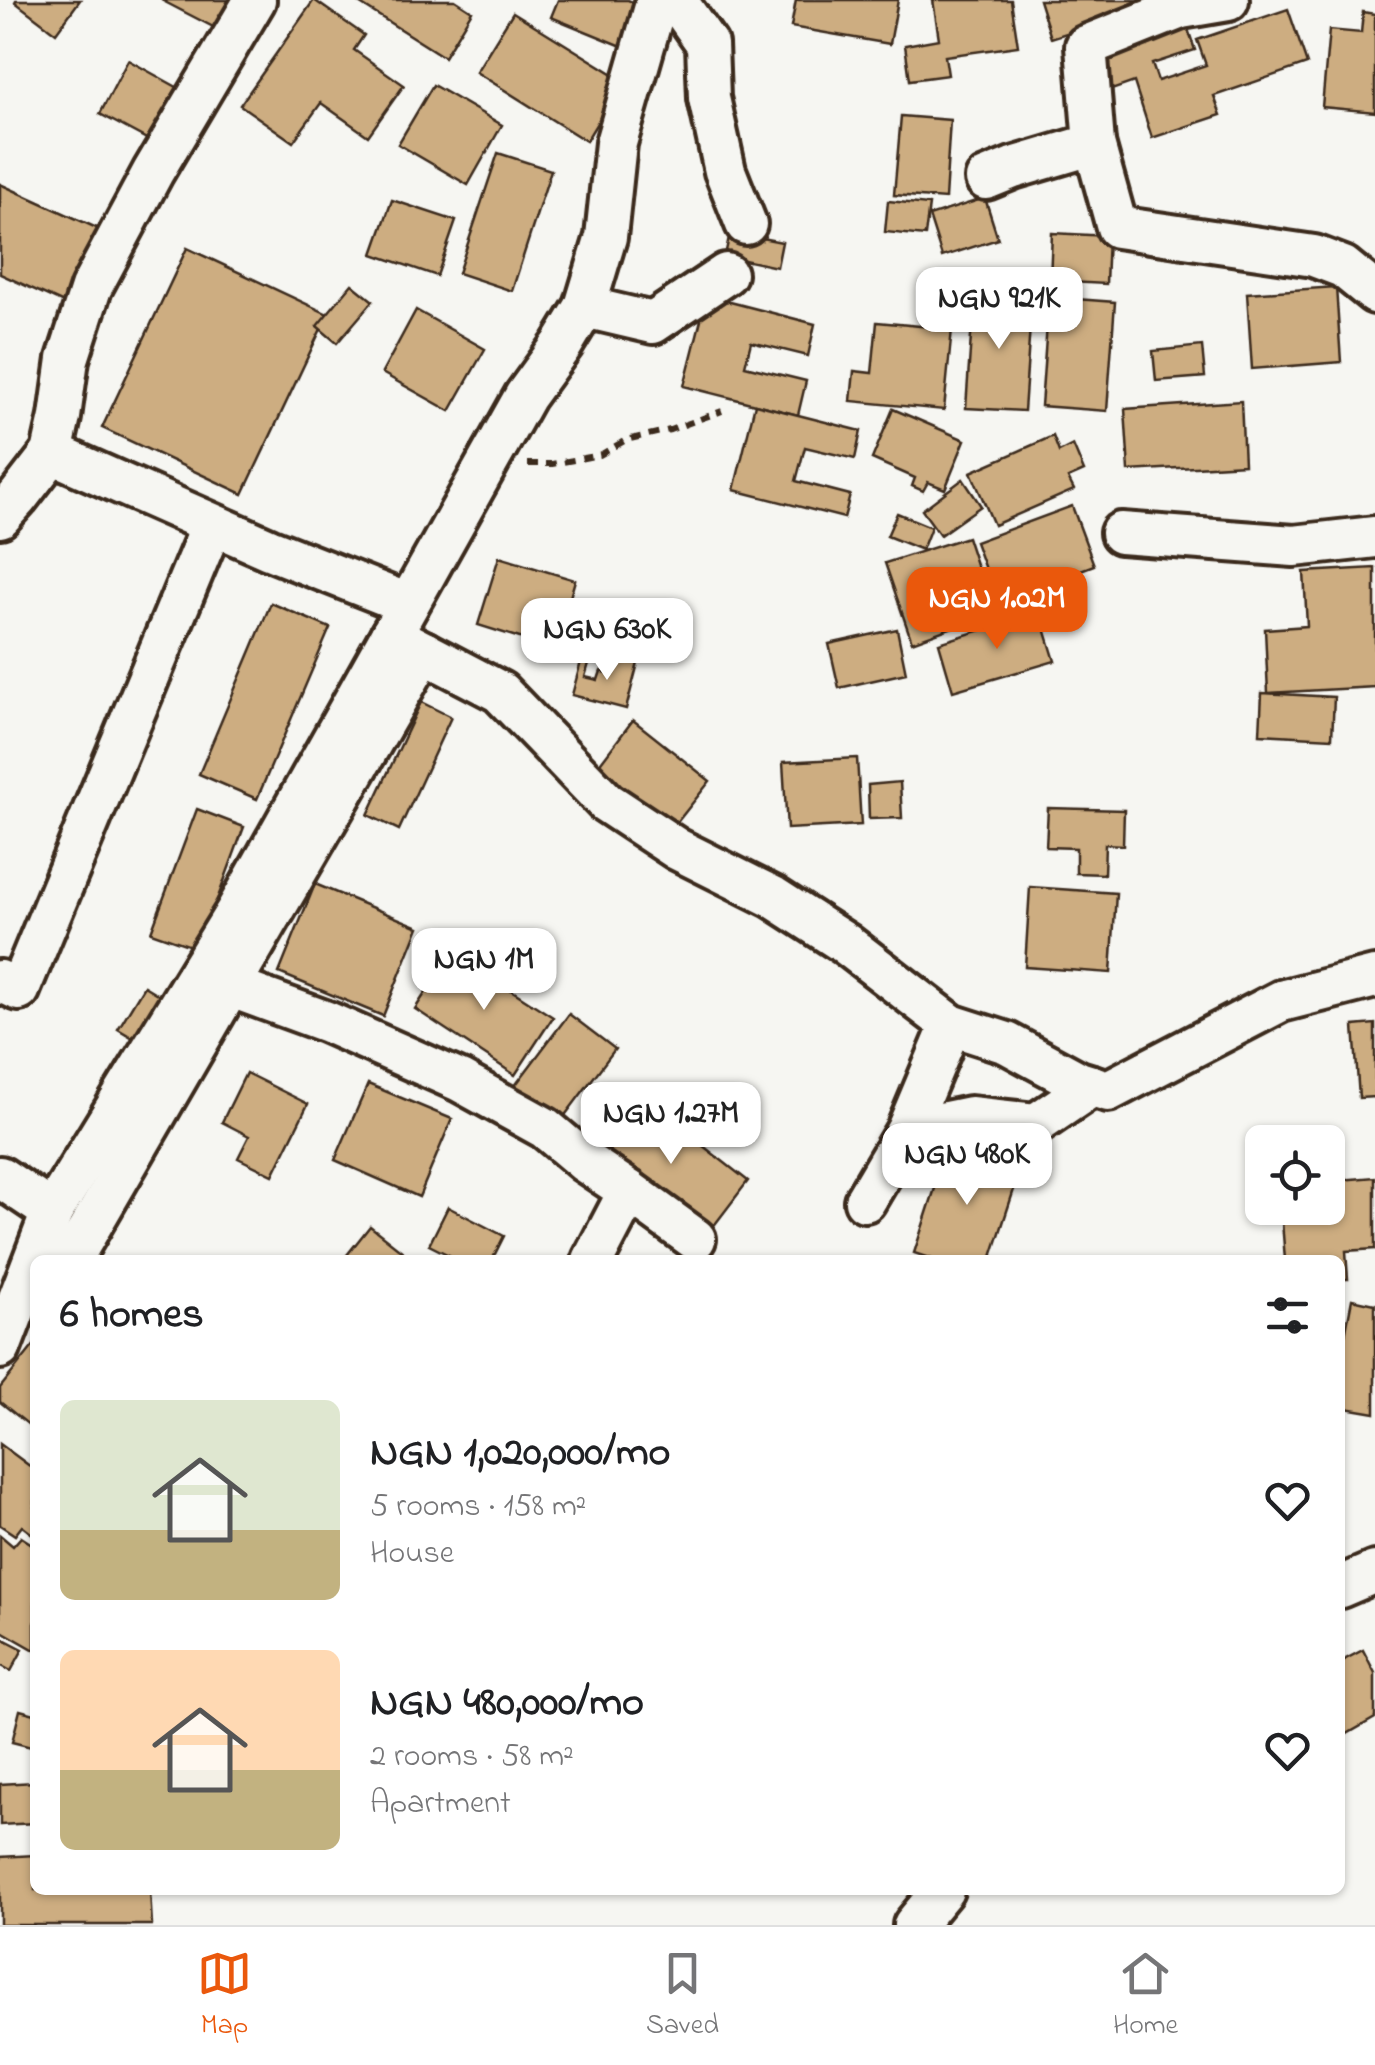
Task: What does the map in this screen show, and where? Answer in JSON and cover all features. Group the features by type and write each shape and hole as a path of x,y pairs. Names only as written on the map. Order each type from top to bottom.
{"street":[{"path":"0,517 52,453 68,359 91,288 153,172 255,0"},
{"path":"74,1255 214,980 236,912 408,630 486,465 525,396 585,307 606,237 616,142 657,0"},
{"path":"676,0 708,44 713,116 725,171 746,224"},
{"path":"1228,0 1182,8 1086,46 1094,144 1117,226 1314,256 1343,267 1375,292"},
{"path":"986,179 1094,144"},
{"path":"585,307 654,323 726,274"},
{"path":"52,453 212,525 408,630 500,692 606,802 677,849 788,906 846,944 951,1025 1007,1043 1080,1082 1108,1091 1280,1002 1375,976"},
{"path":"0,982 20,990 212,525"},
{"path":"1121,533 1294,546 1375,537"},
{"path":"214,980 327,1022 460,1081 545,1128 584,1161 695,1240"},
{"path":"36,1255 52,1212 214,980"},
{"path":"865,1201 907,1130 951,1025"},
{"path":"907,1130 970,1117 1036,1124 1092,1086"},
{"path":"0,1178 52,1212"},
{"path":"596,1255 629,1190"},
{"path":"0,1348 30,1270"},
{"path":"1345,1585 1375,1572"},
{"path":"914,1925 939,1895"}],"path":[{"path":"486,465 552,464 600,454 626,440 670,430 722,411"}],"building":[{"path":"16,0 80,0 56,33"},
{"path":"161,0 241,0 225,33"},
{"path":"314,0 364,35 354,50 404,85 368,136 321,103 293,142 240,105"},
{"path":"354,0 455,0 472,11 444,57"},
{"path":"558,0 628,0 639,5 622,46 551,17"},
{"path":"796,0 898,0 890,44 791,27"},
{"path":"933,0 1011,0 1018,46 945,56 948,75 910,80 905,45 939,39"},
{"path":"1039,0 1171,0 1051,38"},
{"path":"1288,9 1307,64 1214,96 1221,115 1152,138 1134,82 1106,92 1093,52 1185,20 1195,50 1152,64 1158,81 1206,65 1197,40"},
{"path":"513,12 623,80 586,141 476,72"},
{"path":"1363,12 1375,14 1375,112 1322,107 1329,30 1361,33"},
{"path":"128,60 184,91 156,144 100,114"},
{"path":"433,85 502,125 468,185 398,144"},
{"path":"901,116 950,120 945,199 894,195"},
{"path":"498,153 551,170 512,291 458,273"},
{"path":"0,184 101,230 68,305 0,274"},
{"path":"985,198 998,239 942,257 929,216"},
{"path":"392,200 456,221 437,276 373,254"},
{"path":"888,201 929,205 925,236 885,232"},
{"path":"730,232 782,242 777,267 725,256"},
{"path":"1052,233 1108,236 1106,284 1050,281"},
{"path":"187,248 328,314 243,494 102,428"},
{"path":"352,284 373,301 337,343 317,326"},
{"path":"1336,287 1341,362 1252,369 1247,293"},
{"path":"974,293 1032,297 1024,411 966,408"},
{"path":"707,296 815,324 808,356 751,342 745,366 806,381 798,415 684,386"},
{"path":"1049,297 1115,302 1107,411 1041,406"},
{"path":"416,310 485,349 450,411 382,373"},
{"path":"877,322 952,329 944,410 851,401 854,371 872,373"},
{"path":"1202,346 1205,377 1156,381 1153,351"},
{"path":"1241,401 1244,464 1129,471 1125,409"},
{"path":"755,404 861,431 855,459 805,447 796,481 850,495 844,518 734,490"},
{"path":"893,409 965,440 945,489 928,482 923,491 912,486 915,478 872,459"},
{"path":"1053,436 1059,452 1073,445 1084,471 1068,478 1074,490 994,525 971,472"},
{"path":"963,479 981,506 940,535 922,510"},
{"path":"1072,506 1094,565 997,602 975,542"},
{"path":"897,513 931,527 922,550 887,536"},
{"path":"967,537 992,613 912,642 885,563"},
{"path":"499,557 575,580 555,649 478,625"},
{"path":"1375,568 1375,687 1268,693 1265,629 1307,626 1304,572"},
{"path":"271,603 330,628 257,799 199,774"},
{"path":"1040,612 1055,661 953,691 939,643"},
{"path":"897,629 906,673 839,688 829,644"},
{"path":"614,656 638,663 626,709 572,695 582,658 590,660 585,677 598,680 601,671 610,674"},
{"path":"1262,693 1334,697 1332,738 1260,734"},
{"path":"421,702 451,717 399,830 368,815"},
{"path":"633,720 710,781 671,830 595,770"},
{"path":"857,758 861,825 787,829 783,762"},
{"path":"900,782 902,818 869,819 868,785"},
{"path":"1048,808 1124,810 1123,845 1105,844 1104,874 1076,873 1076,848 1046,847"},
{"path":"197,809 244,827 199,949 151,932"},
{"path":"315,884 419,927 383,1016 279,973"},
{"path":"1030,887 1116,893 1111,973 1025,967"},
{"path":"452,952 553,1017 515,1075 415,1009"},
{"path":"144,986 162,997 135,1039 118,1029"},
{"path":"569,1014 615,1049 560,1122 514,1087"},
{"path":"1375,1024 1375,1097 1359,1098 1354,1026"},
{"path":"246,1073 308,1104 273,1175 238,1158 249,1136 222,1122"},
{"path":"368,1084 452,1119 419,1197 335,1160"},
{"path":"638,1095 748,1181 703,1240 593,1153"},
{"path":"949,1145 1021,1168 993,1255 914,1253"},
{"path":"1375,1177 1375,1249 1346,1251 1348,1279 1345,1255 1285,1255 1282,1225 1345,1225 1345,1180"},
{"path":"448,1207 504,1236 494,1255 449,1255 429,1245"},
{"path":"370,1226 407,1255 347,1255"},
{"path":"1352,1299 1375,1304 1375,1413 1345,1408 1345,1335"},
{"path":"30,1350 30,1426 0,1402 0,1388"},
{"path":"0,1444 30,1466 30,1532 22,1526 15,1535 0,1525"},
{"path":"0,1535 13,1546 21,1537 30,1543 30,1647 0,1630"},
{"path":"0,1637 23,1649 11,1671 0,1665"},
{"path":"1363,1650 1375,1673 1375,1718 1345,1735 1345,1659"},
{"path":"20,1710 30,1713 30,1747 12,1742"},
{"path":"30,1782 30,1823 0,1825 0,1784"},
{"path":"30,1855 30,1895 150,1895 152,1925 0,1925 0,1857"}]}
